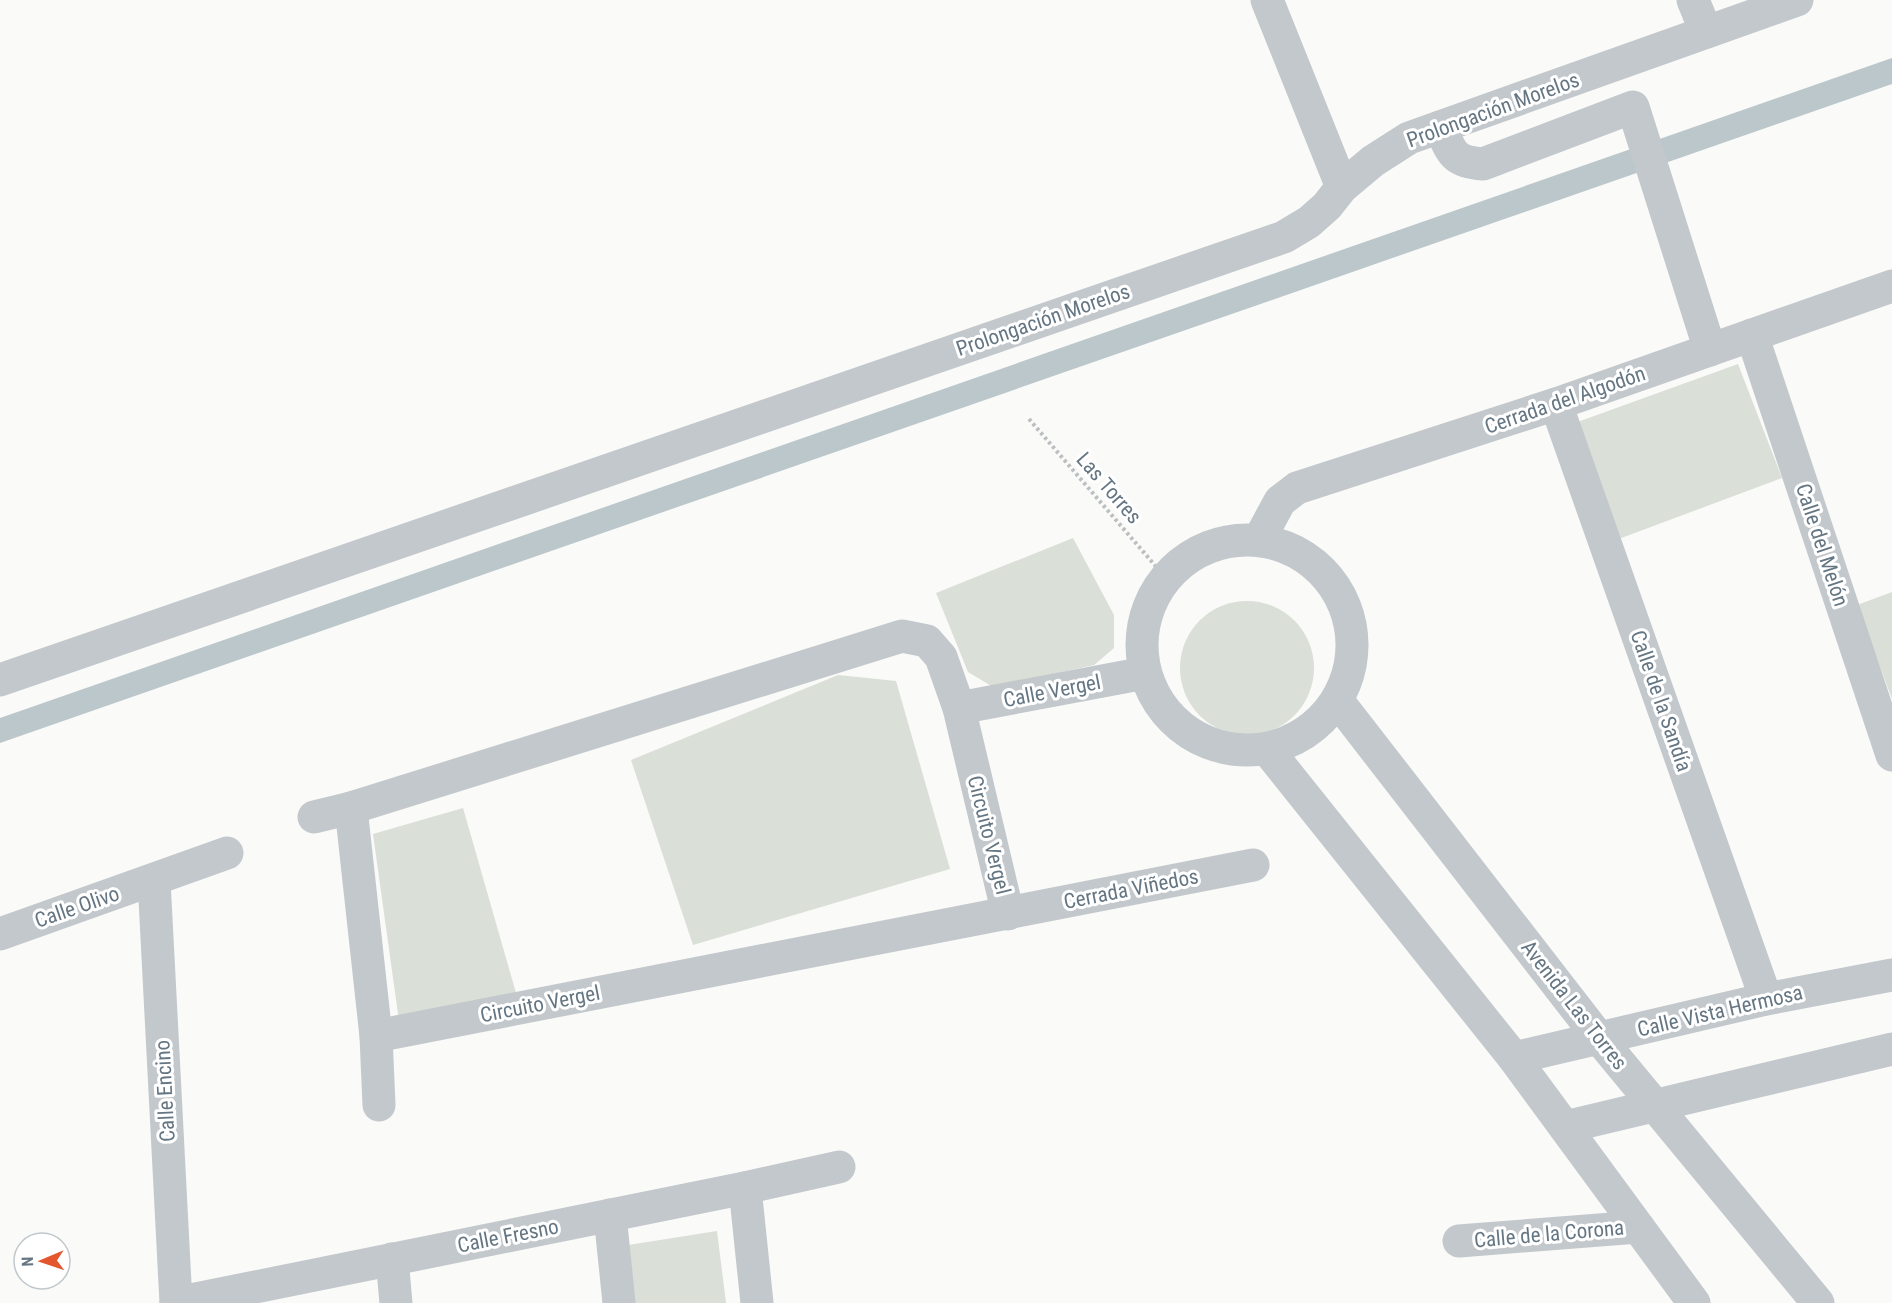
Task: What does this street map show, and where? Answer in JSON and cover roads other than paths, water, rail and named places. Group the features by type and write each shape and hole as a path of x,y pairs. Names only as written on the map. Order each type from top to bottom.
{"street":[{"path":"1267,0 1342,187"},
{"path":"1693,0 1706,32"},
{"name":"Prolongación Morelos","path":"0,680 1284,237 1308,222 1327,206 1342,187 1373,161 1409,138 1797,0"},
{"path":"1440,127 1452,153 1466,163 1483,164 1635,114 1710,350"},
{"name":"Cerrada del Algodón","path":"1260,540 1281,501 1297,488 1556,404 1892,286"},
{"name":"Calle del Melón","path":"1752,335 1892,754"},
{"name":"Calle de la Sandía","path":"1556,404 1766,999"},
{"path":"1260,540 1293,549 1321,570 1342,598 1352,632 1350,668 1337,700 1318,723 1294,739 1267,749 1236,750 1205,742 1178,726 1158,702 1145,673 1141,639 1148,606 1165,577 1192,554 1225,541 1260,540"},
{"name":"Circuito Vergel","path":"314,816 351,808 902,636 927,641 941,657 958,708 1008,914 376,1036"},
{"name":"Calle Vergel","path":"958,708 1145,673"},
{"name":"Avenida Las Torres","path":"1337,700 1599,1038 1818,1303"},
{"path":"1267,749 1514,1058 1694,1303"},
{"path":"351,808 376,1036 379,1105"},
{"name":"Calle Olivo","path":"0,934 227,853"},
{"name":"Cerrada Viñedos","path":"1008,914 1253,865"},
{"name":"Calle Encino","path":"154,880 176,1303"},
{"name":"Calle Vista Hermosa","path":"1514,1058 1766,999 1892,975"},
{"path":"1565,1127 1892,1049"},
{"name":"Calle Fresno","path":"176,1303 839,1167"},
{"path":"745,1188 757,1303"},
{"path":"610,1215 619,1303"},
{"name":"Calle de la Corona","path":"1459,1241 1638,1227"},
{"path":"392,1259 396,1303"}]}
